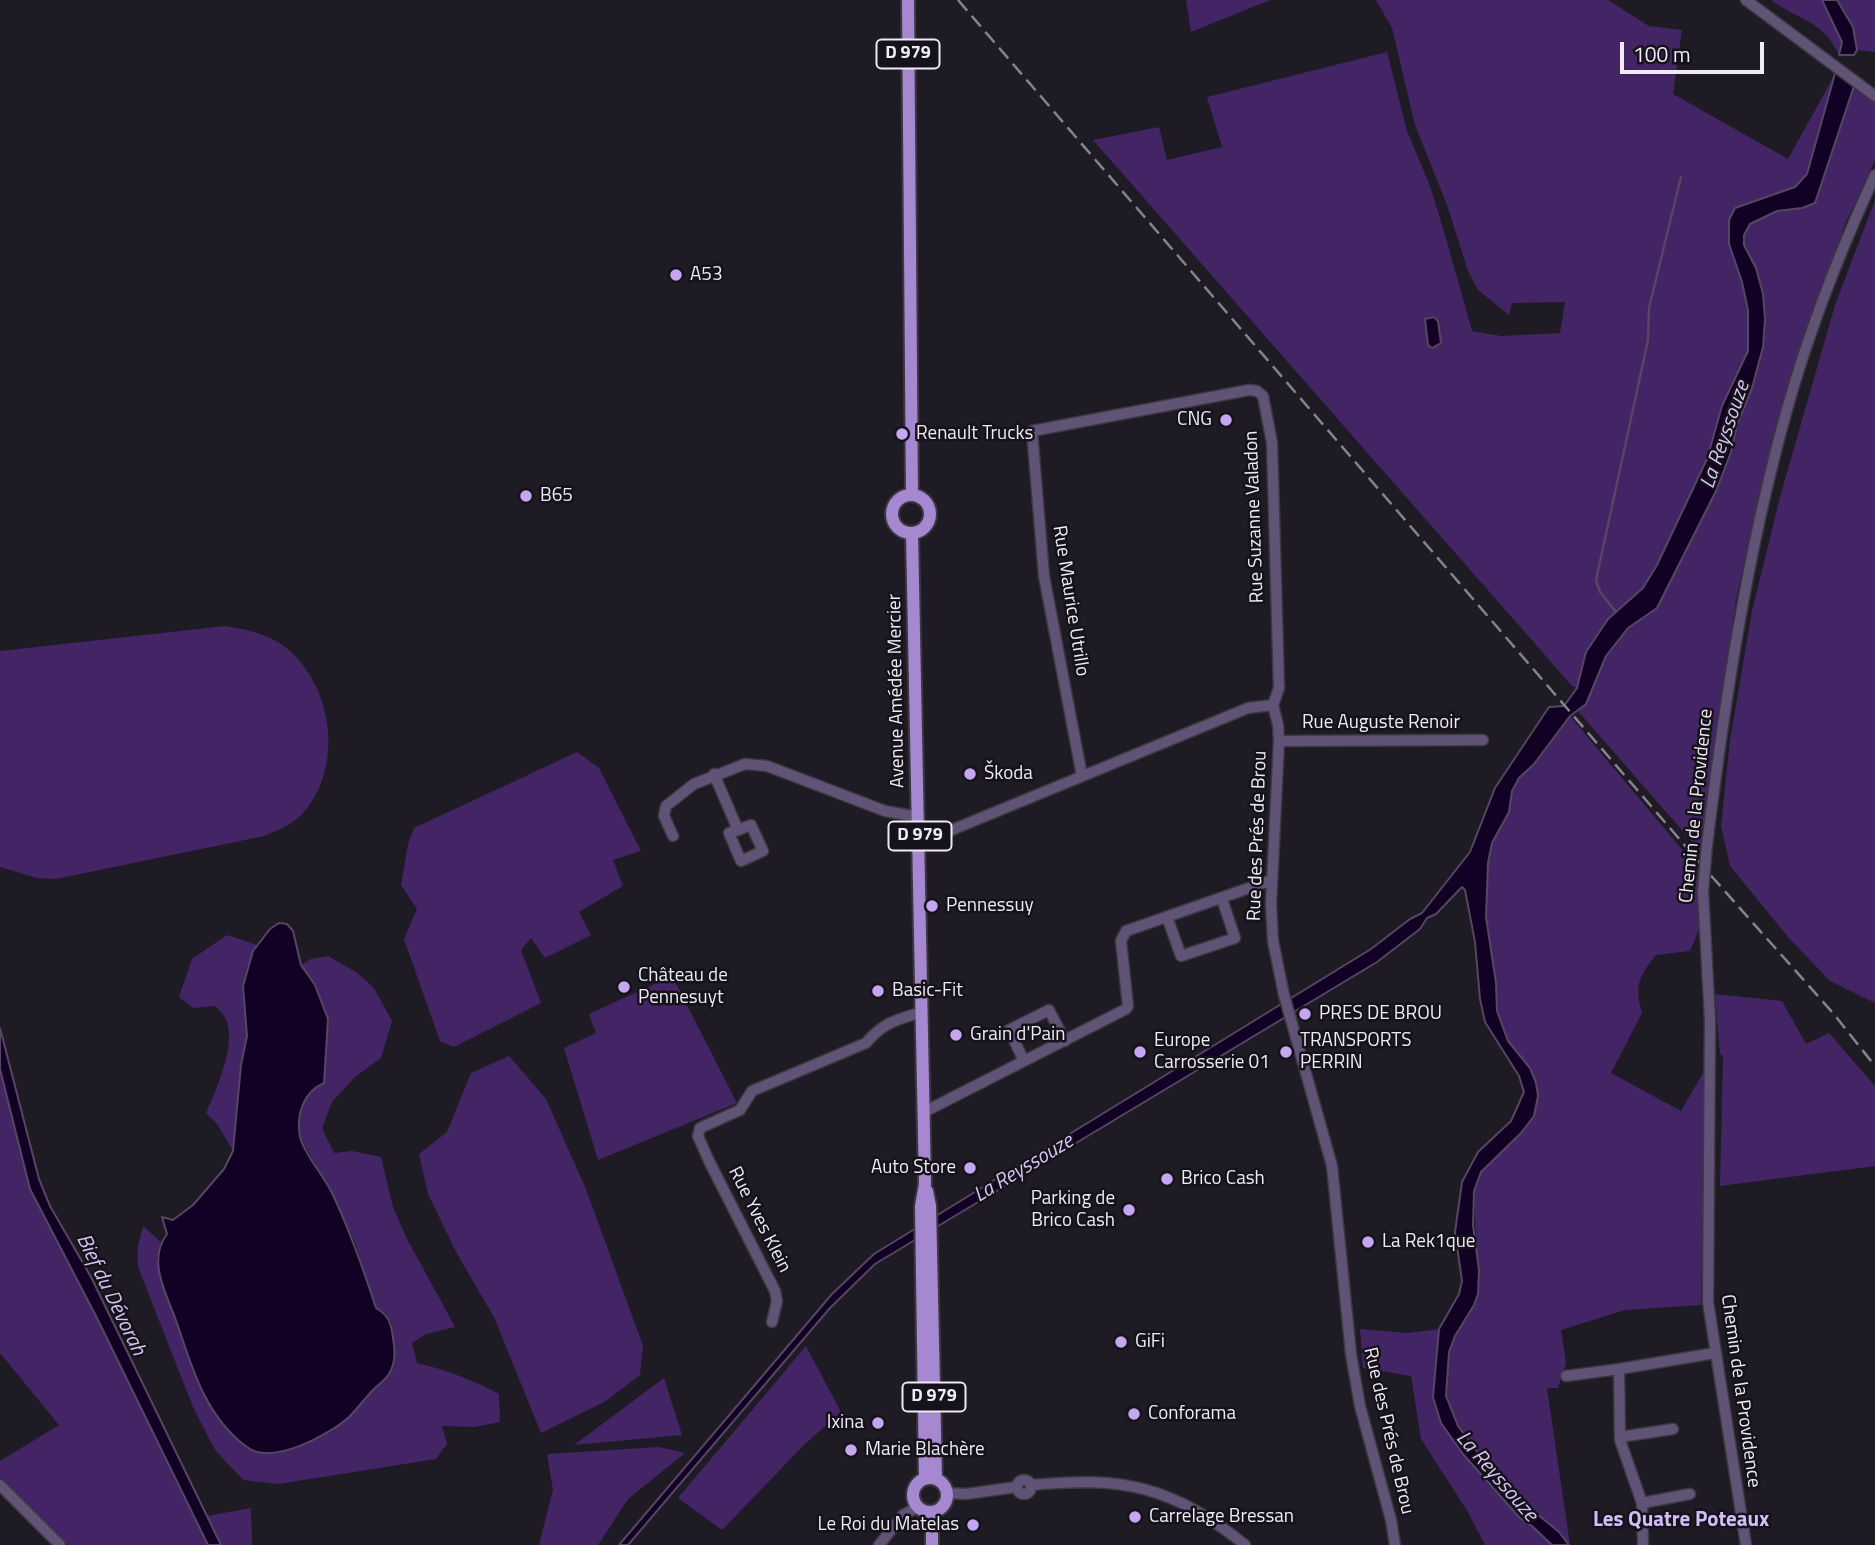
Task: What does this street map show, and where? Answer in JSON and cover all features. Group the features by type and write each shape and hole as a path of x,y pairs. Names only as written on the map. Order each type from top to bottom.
{"main road":[{"name":"D 979","path":"908,0 912,495"},
{"path":"912,495 924,499 930,510 930,517 924,528 912,533 898,527 893,513 898,500 912,495"},
{"name":"Avenue Amédée Mercier","path":"912,533 925,1184 921,1206 926,1219 930,1479"},
{"path":"930,1479 943,1485 947,1493 941,1507 932,1511 918,1507 915,1502 914,1491 920,1481 930,1479"},
{"path":"932,1511 932,1545"}],"street":[{"path":"1746,0 1875,96"},
{"name":"Chemin de la Providence","path":"1745,1545 1708,1302 1710,1020 1703,891 1707,845 1733,656 1754,544 1786,411 1852,226 1875,174"},
{"name":"Rue Suzanne Valadon","path":"1032,431 1249,390 1257,391 1263,396 1272,443 1279,688 1273,705"},
{"name":"Rue Maurice Utrillo","path":"1032,431 1044,576 1082,776"},
{"path":"920,843 1248,708 1273,705"},
{"name":"Rue des Prés de Brou","path":"1273,705 1279,741 1272,880 1273,941 1284,995 1332,1166 1351,1354 1360,1406 1391,1520 1395,1545"},
{"name":"Rue Auguste Renoir","path":"1279,741 1483,740"},
{"path":"673,836 664,816 666,806 694,784 745,764 767,766 885,811 919,817"},
{"path":"714,774 738,830"},
{"path":"924,1112 1126,1009 1128,1006 1122,935 1126,932 1272,880"},
{"path":"1167,917 1181,956 1235,938 1222,898"},
{"path":"1024,1061 1009,1030 1049,1010 1065,1041"},
{"name":"Rue Yves Klein","path":"772,1322 777,1301 775,1291 698,1136 700,1128 740,1110 752,1091 866,1043 878,1029 922,1012"},
{"path":"1566,1376 1715,1353"},
{"path":"1619,1369 1620,1437 1642,1503 1643,1545"},
{"path":"1620,1437 1674,1429"},
{"path":"947,1493 966,1494 1016,1487 1018,1492 1024,1494 1029,1492 1031,1485 1076,1481 1138,1486 1208,1516 1245,1545"},
{"path":"0,1485 60,1545"},
{"path":"1642,1503 1690,1494"},
{"path":"879,1545 903,1516 918,1507"}],"shaded area":[{"path":"1186,0 1270,0 1191,32"},
{"path":"1376,0 1608,0 1649,26 1682,30 1673,94 1788,159 1835,74 1807,174 1795,187 1738,206 1732,212 1728,231 1729,244 1748,310 1748,351 1716,427 1707,459 1657,565 1643,588 1608,619 1587,652 1577,688 1572,686 1093,140 1159,127 1167,160 1222,147 1207,97 1387,52 1407,131 1430,186 1472,331 1501,336 1560,333 1565,302 1512,303 1509,315 1478,290 1468,271 1447,205 1415,125 1392,28"},
{"path":"1771,0 1822,0 1843,42 1839,55 1817,27"},
{"path":"1837,0 1875,0 1875,52 1857,50 1853,27"},
{"path":"1855,83 1875,101 1875,161 1845,224 1768,458 1736,600 1701,852 1577,710 1586,704 1606,656 1628,628 1657,608 1716,491 1731,452 1737,425 1752,388 1763,347 1765,319 1763,294 1756,268 1744,245 1744,235 1749,224 1777,211 1791,210"},
{"path":"1875,200 1875,1003 1830,981 1789,938 1730,866 1721,826 1730,740 1752,611 1780,497 1835,305"},
{"path":"225,626 254,632 281,644 299,660 312,679 322,702 328,750 324,774 315,796 301,815 288,825 264,836 56,879 37,878 0,867 0,651"},
{"path":"1570,716 1700,871 1699,930 1690,951 1656,955 1646,969 1638,988 1642,1013 1611,1073 1681,1111 1706,1068 1701,1305 1625,1310 1561,1330 1566,1363 1558,1388 1547,1388 1570,1545 1505,1486 1476,1453 1449,1405 1446,1384 1451,1344 1478,1294 1474,1191 1481,1172 1521,1133 1530,1069 1508,1041 1497,1011 1496,983 1486,917 1488,863 1492,843 1509,812 1512,791 1519,778 1534,764"},
{"path":"577,752 599,768 641,851 613,860 623,886 579,912 591,935 545,958 531,938 521,950 541,1003 454,1047 440,1041 404,939 417,909 401,885 408,844 414,828"},
{"path":"227,935 257,945 243,986 247,1036 241,1065 233,1151 218,1125 206,1113 220,1080 227,1054 229,1029 226,1019 215,1006 193,1008 179,997 192,959"},
{"path":"328,956 356,972 374,988 392,1021 381,1058 355,1077 332,1102 322,1128 334,1153 352,1151 381,1157 393,1207 406,1237 455,1327 426,1334 412,1343 417,1363 460,1376 499,1394 500,1422 474,1427 442,1426 447,1444 436,1459 278,1484 243,1480 215,1450 193,1407 138,1267 138,1246 143,1226 161,1242 157,1259 160,1274 191,1359 193,1372 238,1438 248,1448 293,1448 313,1439 348,1417 388,1375 392,1323 385,1313 376,1308 355,1242 332,1193 301,1139 299,1120 306,1095 314,1087 326,1061 328,1019 315,985 301,965 311,959"},
{"path":"672,976 737,1103 598,1160 564,1048 596,1033 589,1014"},
{"path":"1715,994 1782,1001 1806,1044 1829,1033 1875,1086 1875,1166 1720,1186 1723,1056 1720,1054"},
{"path":"509,1056 546,1099 586,1189 643,1346 640,1375 606,1401 541,1433 494,1317 456,1252 428,1194 419,1154 447,1132 471,1073"},
{"path":"0,1069 30,1190 97,1318 208,1545 68,1545 0,1477 0,1461 59,1425 0,1353"},
{"path":"1360,1329 1408,1333 1439,1329 1433,1397 1441,1423 1489,1485 1520,1518 1552,1545 1485,1545 1468,1512 1421,1439 1411,1376 1363,1368"},
{"path":"806,1346 841,1412 805,1444 722,1530 678,1498"},
{"path":"664,1378 682,1435 574,1445"},
{"path":"659,1447 685,1453 628,1499 598,1545 539,1545 553,1490 547,1454"},
{"path":"251,1508 252,1545 221,1545 207,1516"}],"water":[{"path":"1822,0 1837,0 1853,27 1857,50 1854,55 1839,55 1842,42"},
{"name":"La Reyssouze","path":"1836,70 1855,83 1815,203 1802,208 1777,211 1750,224 1744,235 1744,245 1756,268 1763,294 1763,347 1752,388 1716,491 1657,608 1628,628 1606,656 1586,704 1570,716 1534,764 1519,778 1512,791 1509,812 1492,843 1488,863 1486,917 1496,983 1497,1011 1508,1041 1530,1068 1538,1096 1534,1116 1521,1133 1481,1172 1474,1191 1473,1225 1479,1270 1478,1294 1449,1352 1446,1396 1458,1426 1491,1471 1559,1532 1569,1545 1552,1545 1520,1518 1463,1454 1441,1423 1433,1397 1439,1329 1459,1294 1462,1281 1455,1232 1462,1182 1478,1152 1511,1121 1524,1092 1519,1076 1485,1022 1480,999 1475,942 1465,890 1462,887 1436,914 1427,918 1420,929 1377,962 875,1264 830,1308 628,1545 619,1545 832,1294 874,1254 1371,949 1422,913 1470,852 1495,788 1549,707 1564,706 1577,688 1586,652 1608,619 1643,588 1657,565 1707,459 1722,406 1748,351 1748,310 1729,244 1729,220 1735,208 1795,187 1807,174"},
{"path":"1434,317 1438,321 1441,343 1432,348 1428,345 1425,319"},
{"path":"279,923 287,924 293,931 301,965 315,985 328,1019 324,1083 306,1098 300,1113 300,1137 339,1207 376,1308 389,1320 394,1352 389,1374 349,1417 328,1432 300,1446 271,1453 258,1452 247,1447 233,1436 212,1409 196,1378 165,1293 158,1257 167,1234 162,1217 173,1220 193,1205 224,1169 233,1151 241,1065 247,1036 243,986 253,951 270,929"},
{"path":"0,1028 39,1179 50,1206 91,1277 221,1545 208,1545 97,1318 30,1189 0,1069"}],"waterway":[{"path":"1616,612 1600,592 1596,580 1648,340 1649,308 1681,177"}],"railway":[{"path":"958,0 1706,870 1833,1013 1875,1066"}],"place":[{"name":"A53","path":"676,275"},
{"name":"CNG","path":"1226,420"},
{"name":"Renault Trucks","path":"902,434"},
{"name":"B65","path":"526,496"},
{"name":"Škoda","path":"970,774"},
{"name":"Pennessuy","path":"932,906"},
{"name":"Château de Pennesuyt","path":"624,987"},
{"name":"Basic-Fit","path":"878,991"},
{"name":"PRES DE BROU","path":"1305,1014"},
{"name":"Grain d'Pain","path":"956,1035"},
{"name":"Europe Carrosserie 01","path":"1140,1052"},
{"name":"TRANSPORTS PERRIN","path":"1286,1052"},
{"name":"Auto Store","path":"970,1168"},
{"name":"Brico Cash","path":"1167,1179"},
{"name":"Parking de Brico Cash","path":"1129,1210"},
{"name":"La Rek1que","path":"1368,1242"},
{"name":"GiFi","path":"1121,1342"},
{"name":"Conforama","path":"1134,1414"},
{"name":"Ixina","path":"878,1423"},
{"name":"Marie Blachère","path":"851,1450"},
{"name":"Carrelage Bressan","path":"1135,1517"},
{"name":"Le Roi du Matelas","path":"973,1525"}],"district":[{"name":"Les Quatre Poteaux","path":"1681,1521"}],"water label":[{"name":"Bief du Dévorah","path":"110,1295"}]}
